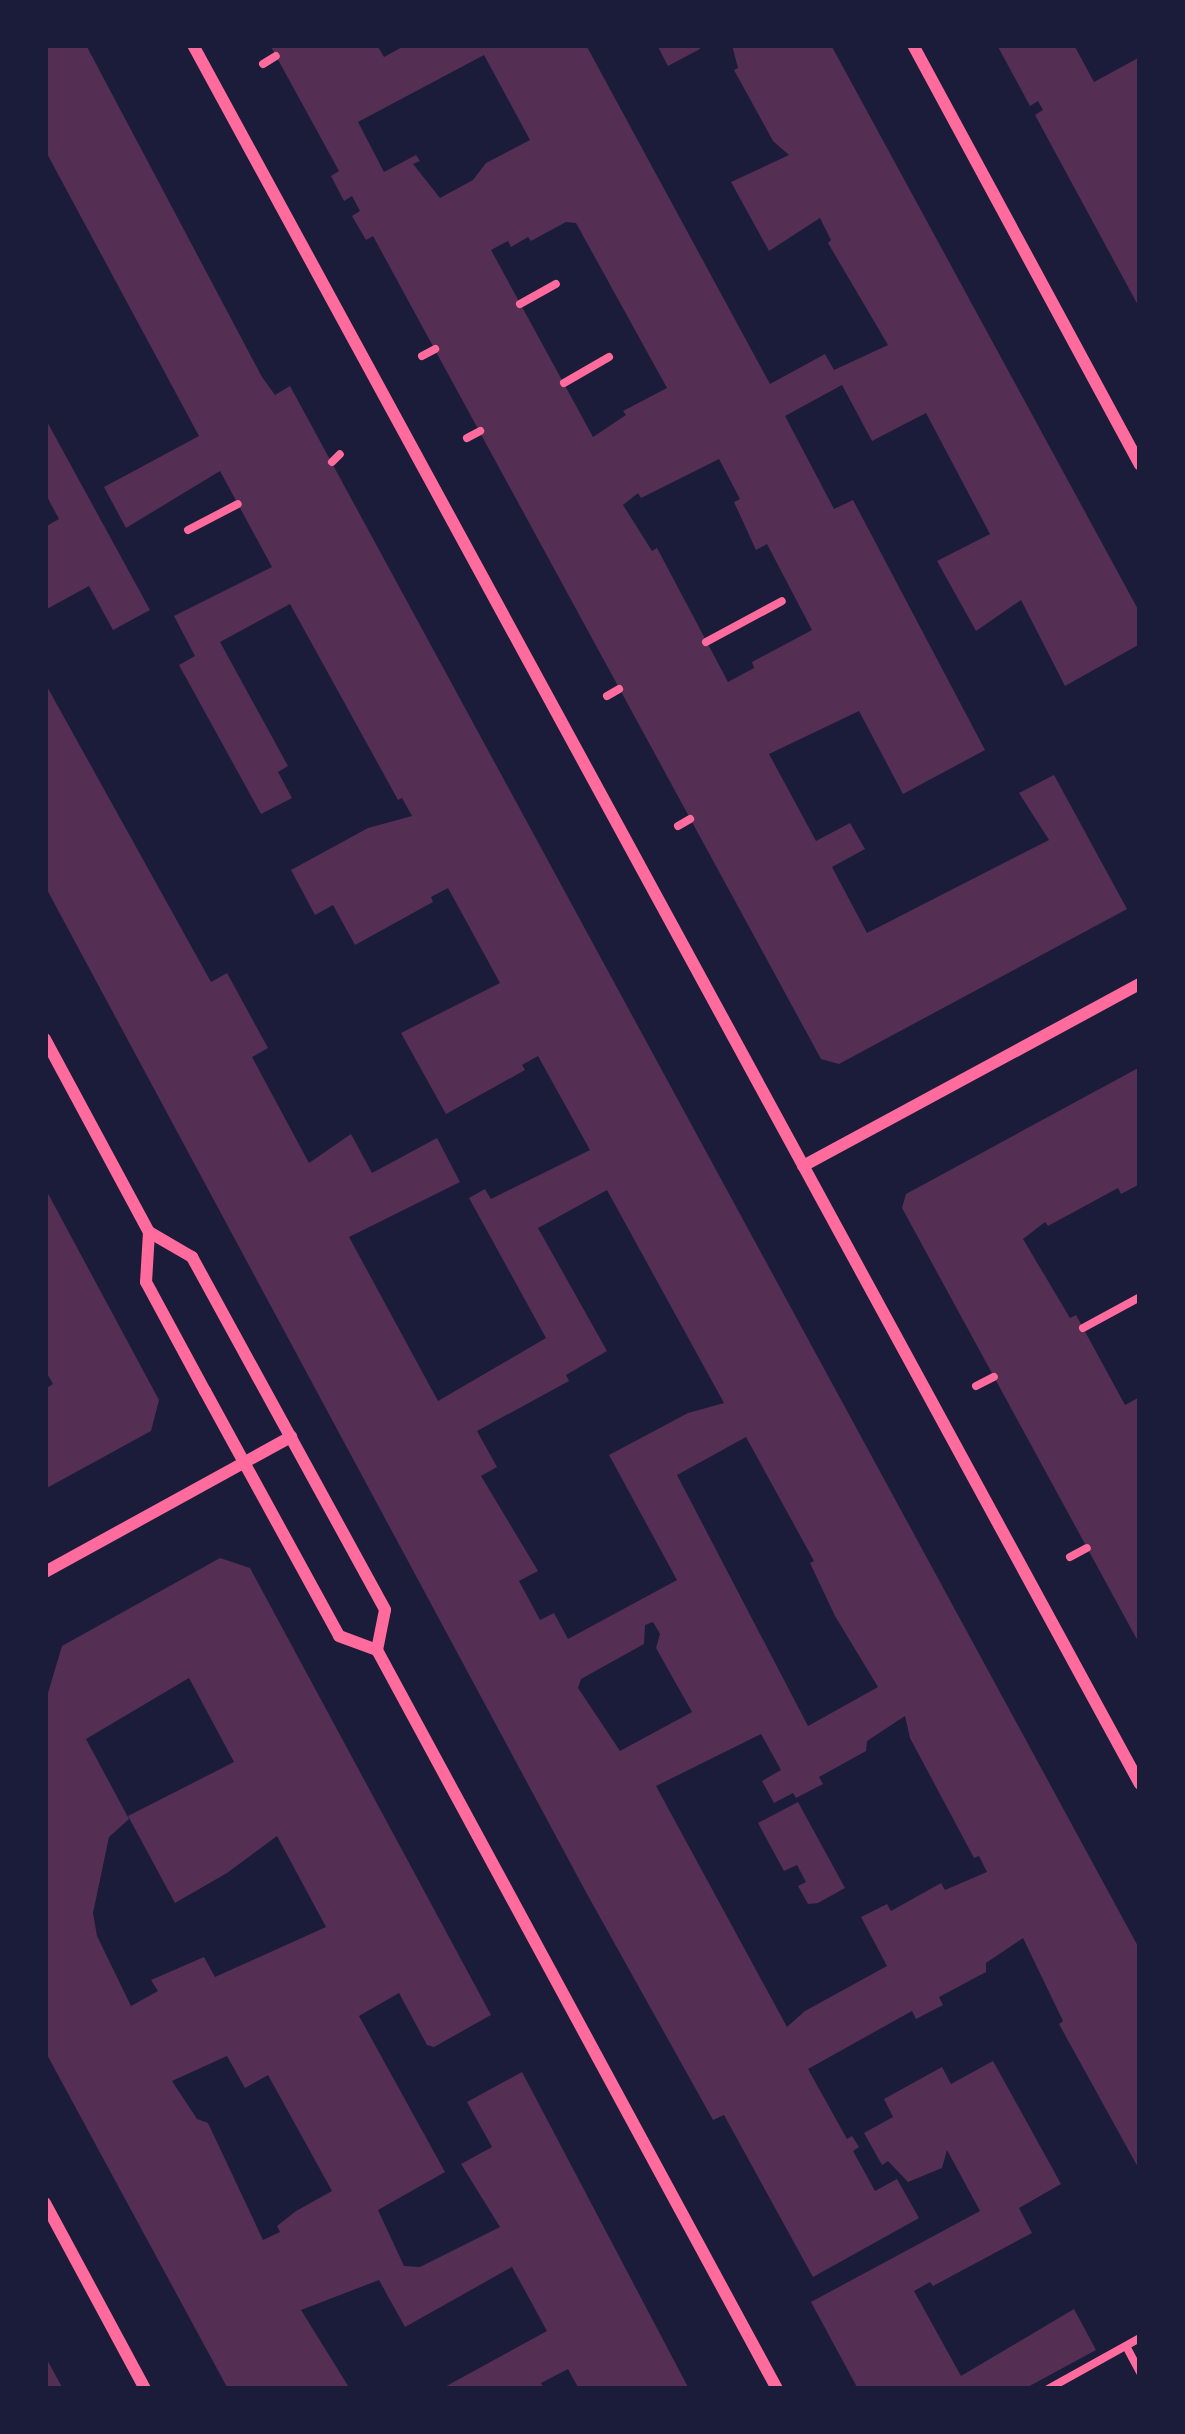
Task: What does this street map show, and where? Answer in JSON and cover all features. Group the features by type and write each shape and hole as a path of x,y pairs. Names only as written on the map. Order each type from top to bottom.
{"street":[{"path":"193,45 1140,1784"},
{"path":"913,45 1140,464"},
{"path":"803,1166 1140,985"},
{"path":"45,1039 149,1232 192,1257 385,1610 376,1650"},
{"path":"149,1232 146,1282 339,1636 376,1650 777,2389"},
{"path":"45,1572 291,1437"},
{"path":"45,2204 146,2389"}],"path":[{"path":"263,64 276,56"},
{"path":"520,304 556,284"},
{"path":"422,356 435,349"},
{"path":"564,383 609,357"},
{"path":"467,438 480,431"},
{"path":"332,462 340,454"},
{"path":"188,530 238,504"},
{"path":"706,642 782,601"},
{"path":"607,695 619,689"},
{"path":"678,826 690,819"},
{"path":"1083,1328 1140,1297"},
{"path":"976,1386 994,1377"},
{"path":"1070,1558 1087,1548"},
{"path":"1048,2389 1140,2338"},
{"path":"1126,2346 1140,2372"}],"building":[{"path":"45,45 86,45 262,377 275,395 290,386 1140,1950 1140,2171 1059,2024 1063,2021 1023,1938 986,1963 986,1972 939,1997 943,2005 916,2019 912,2011 808,2069 847,2139 852,2136 859,2147 853,2151 875,2191 897,2179 919,2218 813,2277 724,2115 713,2120 587,1894 45,886 45,683 211,982 227,973 268,1048 252,1057 309,1163 351,1134 372,1173 437,1138 460,1182 349,1237 438,1401 546,1338 469,1198 485,1189 491,1199 590,1150 538,1056 522,1065 525,1070 446,1114 401,1033 500,983 448,888 431,897 433,902 355,945 333,905 315,915 291,870 368,828 412,816 402,798 398,800 290,604 220,642 288,766 278,772 292,798 261,814 179,665 195,656 174,616 272,567 220,471 126,528 104,487 199,436 45,150","holes":["607,1190 724,1403 688,1413 609,1455 677,1580 568,1639 554,1613 540,1620 519,1581 538,1571 481,1476 497,1467 477,1431 569,1381 566,1375 607,1351 538,1228","746,1437 814,1561 810,1563 835,1616 878,1687 808,1726 677,1475","653,1622 660,1634 656,1648 692,1712 620,1751 578,1688 581,1679 644,1644 645,1625","905,1716 910,1738 974,1858 979,1856 987,1872 945,1890 941,1883 891,1911 887,1904 861,1917 887,1966 805,2011 787,2027 656,1786 761,1734 781,1770 762,1781 774,1803 823,1784 819,1777 866,1751 867,1741"]},
{"path":"270,45 377,45 384,57 406,45 586,45 770,384 825,354 834,370 888,345 828,243 831,240 820,218 769,251 731,182 789,155 773,141 734,70 738,68 732,45 831,45 1140,613 1140,644 1065,686 1021,600 976,631 937,561 990,534 926,413 872,441 842,385 785,416 834,509 853,500 985,750 903,794 859,711 769,754 816,841 850,823 865,849 832,867 867,933 1049,840 1019,793 1054,775 1127,909 839,1064 821,1059 373,236 366,240 352,216 360,211 352,196 344,201 331,176 339,171","holes":["484,55 530,140 486,163 473,180 440,198 413,164 420,161 416,155 384,172 358,122","566,222 576,223 667,388 623,411 626,415 593,437 491,250 508,241 511,247 528,237 531,241","719,459 740,499 734,502 756,550 767,544 812,630 752,662 754,668 728,682 657,548 652,551 623,505 638,493 641,498"]},
{"path":"657,45 698,45 700,49 668,66"},
{"path":"997,45 1074,45 1094,82 1140,57 1140,309 1035,115 1043,110 1038,101 1030,106"},
{"path":"45,418 150,610 113,630 89,586 45,610 45,527 59,519 45,493"},
{"path":"1140,1067 1140,1184 1121,1194 1118,1188 1048,1226 1045,1222 1023,1239 1070,1318 1076,1315 1125,1405 1138,1398 1140,1403 1140,1645 902,1208 906,1194"},
{"path":"45,1188 159,1400 151,1431 45,1489 45,1389 53,1384 45,1370"},
{"path":"220,1558 250,1568 491,2015 434,2047 427,2045 399,1993 359,2016 445,2172 378,2210 404,2266 420,2267 500,2227 461,2164 492,2147 467,2102 522,2072 689,2389 579,2389 568,2369 541,2383 544,2389 441,2389 547,2331 512,2267 405,2327 379,2280 301,2310 350,2389 228,2389 45,2051 45,1703 62,1646","holes":["189,1678 234,1762 128,1816 175,1903 277,1836 326,1927 215,1977 204,1957 151,1980 158,1991 131,2006 97,1936 93,1913 109,1837 129,1819 86,1739","227,2056 245,2088 268,2075 332,2191 296,2211 277,2226 280,2232 263,2240 208,2123 197,2119 172,2081"]},
{"path":"798,1802 845,1888 818,1903 808,1904 798,1886 806,1882 797,1865 784,1871 758,1823"},
{"path":"993,2061 1061,2184 1019,2208 1032,2233 933,2286 930,2282 914,2291 961,2376 1074,2309 1096,2350 1024,2389 858,2389 811,2302 980,2211 947,2150 942,2168 908,2182 888,2161 882,2165 864,2133 893,2117 884,2099 942,2067 951,2084"},
{"path":"45,2356 63,2389 45,2389"}]}
